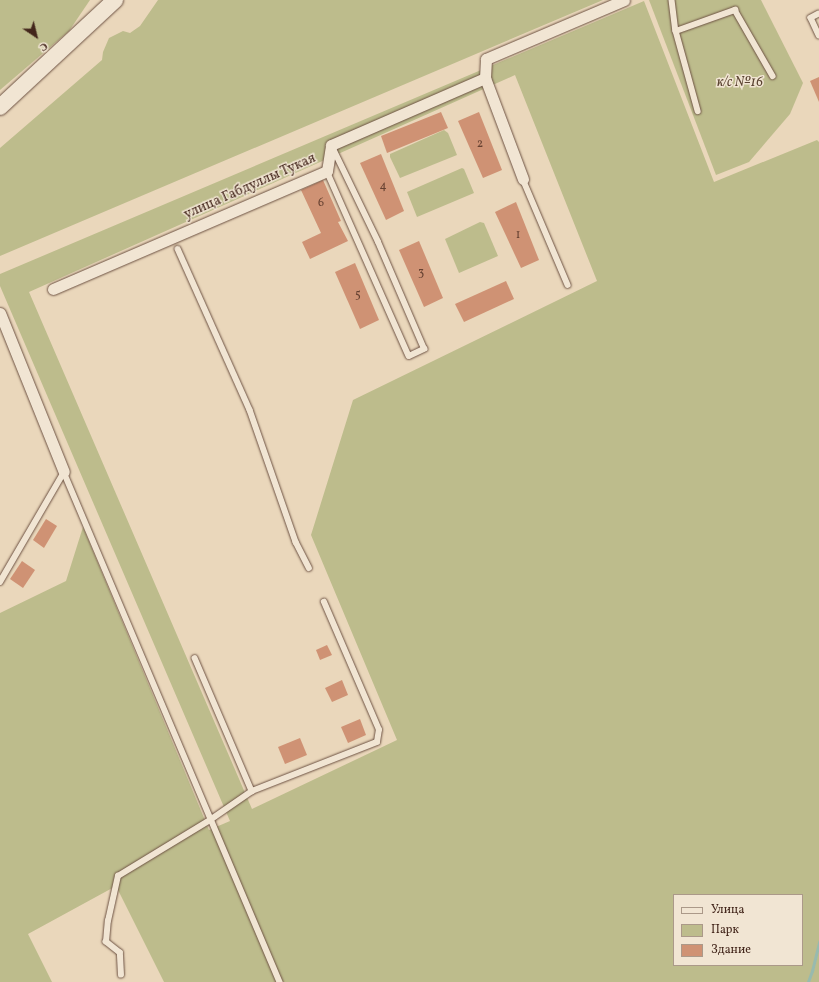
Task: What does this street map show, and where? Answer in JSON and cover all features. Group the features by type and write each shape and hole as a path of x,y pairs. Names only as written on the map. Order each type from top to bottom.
{"street":[{"path":"0,107 115,0"},
{"path":"523,179 485,78 486,59 624,0"},
{"name":"улица Габдуллы Тукая","path":"53,289 327,171 331,145 485,78"},
{"path":"0,313 64,472"}],"lane":[{"path":"672,0 676,31 698,111"},
{"path":"676,31 735,10 773,76"},
{"path":"819,14 811,18 819,35"},
{"path":"327,171 409,356 424,349 378,242 331,145"},
{"path":"523,179 568,285"},
{"path":"178,249 250,410 296,542 309,568"},
{"path":"0,582 64,472"},
{"path":"64,472 210,820 280,982"},
{"path":"121,975 120,953 106,942 108,921 118,876 210,820 252,791 377,742 379,730 324,602"},
{"path":"195,658 252,791"}],"green space":[{"path":"0,0 90,0 69,31 0,90"},
{"path":"158,0 603,0 0,256 0,148 102,60 103,52 109,38 123,31 130,33 140,26"},
{"name":"к/с №16","path":"649,0 761,0 803,83 790,114 749,162 716,175"},
{"path":"644,1 714,182 817,140 819,142 819,982 164,982 116,886 28,934 52,982 0,982 0,613 66,581 83,527 209,830 230,821 0,286 0,274","holes":["515,75 597,281 353,400 311,535 397,740 252,809 29,292"]},
{"path":"444,130 448,133 457,155 400,178 390,154"},
{"path":"462,168 464,169 474,193 417,217 407,192"},
{"path":"480,222 484,223 498,256 459,273 445,239"}],"building":[{"path":"819,77 819,102 810,81"},
{"path":"441,112 448,128 387,153 381,136"},
{"path":"479,112 502,170 483,178 458,121"},
{"path":"381,154 404,211 386,220 360,163"},
{"path":"323,180 341,221 338,222 348,241 310,259 302,242 321,233 301,190"},
{"path":"516,202 539,260 521,268 495,212"},
{"path":"419,241 443,298 424,307 399,250"},
{"path":"355,263 379,320 360,329 335,272"},
{"path":"506,281 514,299 464,322 455,304"},
{"path":"46,519 57,526 44,548 33,540"},
{"path":"22,561 35,570 23,588 10,579"},
{"path":"327,645 332,655 320,660 316,650"},
{"path":"342,680 348,695 332,702 325,688"},
{"path":"360,719 366,735 348,743 341,727"},
{"path":"300,738 307,755 285,764 278,747"}],"waterway":[{"path":"808,982 819,942"}]}
